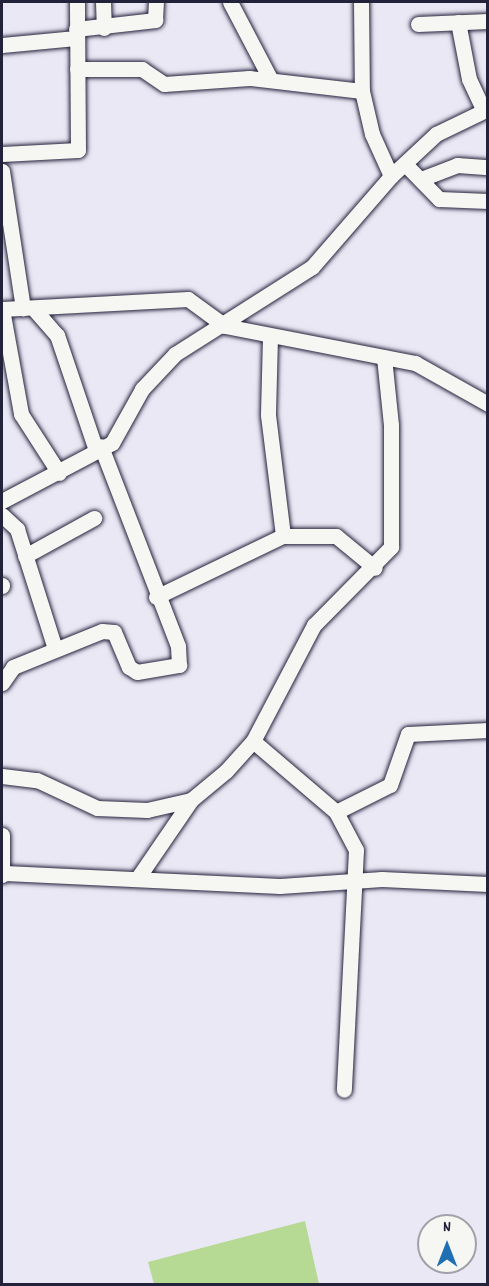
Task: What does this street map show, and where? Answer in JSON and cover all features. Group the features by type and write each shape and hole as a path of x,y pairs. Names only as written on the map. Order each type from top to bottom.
{"street":[{"path":"2,154 78,150 77,2"},
{"path":"103,2 104,28"},
{"path":"2,45 155,20 156,2"},
{"path":"230,2 272,80"},
{"path":"361,2 362,91 372,134 391,176"},
{"path":"418,24 488,21"},
{"path":"55,649 17,529 2,503 59,473 118,436 142,389 175,354 225,326 312,267 391,176 436,134 484,103 458,22"},
{"path":"77,69 142,69 164,84 223,78 272,80 362,91"},
{"path":"405,164 445,201 488,201"},
{"path":"421,179 457,165 488,167"},
{"path":"2,171 28,309 57,335 156,597 178,646 179,665 137,672 108,630 13,667 2,681"},
{"path":"59,473 21,414 2,309 188,299 225,326 270,337 384,357 441,374 488,404"},
{"path":"270,337 268,415 284,536"},
{"path":"140,876 191,800 254,741 314,625 375,568 391,547 394,520 384,357"},
{"path":"25,556 94,518"},
{"path":"156,597 284,536 336,536 375,568"},
{"path":"336,812 390,785 408,734 488,730"},
{"path":"254,741 336,812 356,850 345,1090"},
{"path":"2,776 37,780 113,810 191,800"},
{"path":"2,835 3,874 140,876 280,886 356,880 488,884"}],"green space":[{"path":"305,1221 319,1284 154,1284 148,1262"}]}
